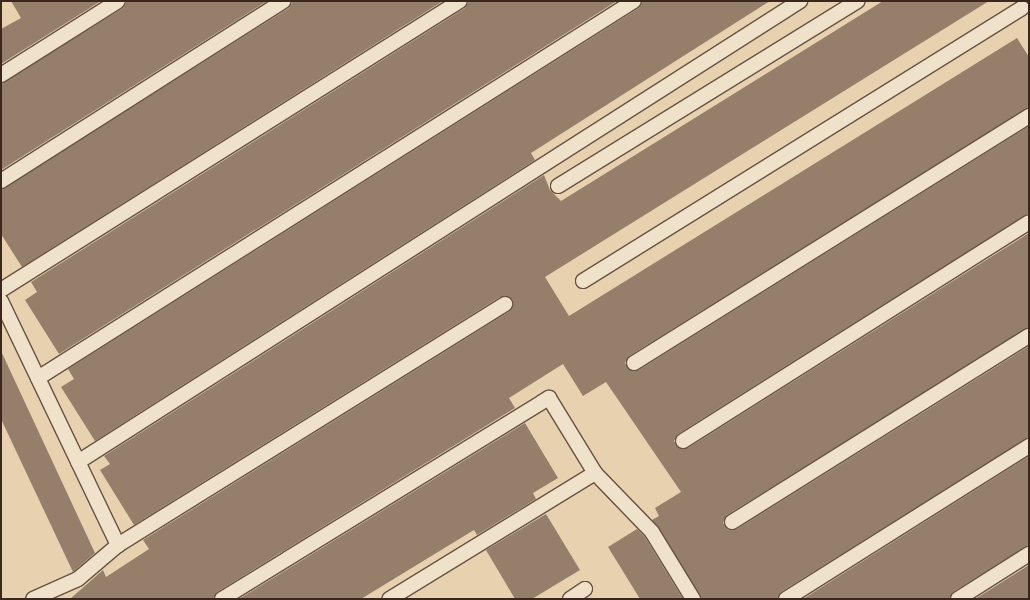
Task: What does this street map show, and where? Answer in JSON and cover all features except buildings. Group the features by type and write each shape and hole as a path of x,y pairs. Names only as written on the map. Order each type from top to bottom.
{"lane":[{"path":"1,75 118,1"},
{"path":"1,181 284,1"},
{"path":"1,290 460,1"},
{"path":"38,378 634,1"},
{"path":"78,462 800,1"},
{"path":"558,186 858,1"},
{"path":"584,281 1023,9"},
{"path":"634,363 1029,116"},
{"path":"683,441 1029,222"},
{"path":"1,301 118,545"},
{"path":"33,599 78,579 118,545 505,304"},
{"path":"732,522 1029,336"},
{"path":"222,599 549,398 595,473 652,532 693,599"},
{"path":"786,599 1029,446"},
{"path":"389,599 595,473"},
{"path":"958,599 1029,554"},
{"path":"570,599 585,589"}]}
